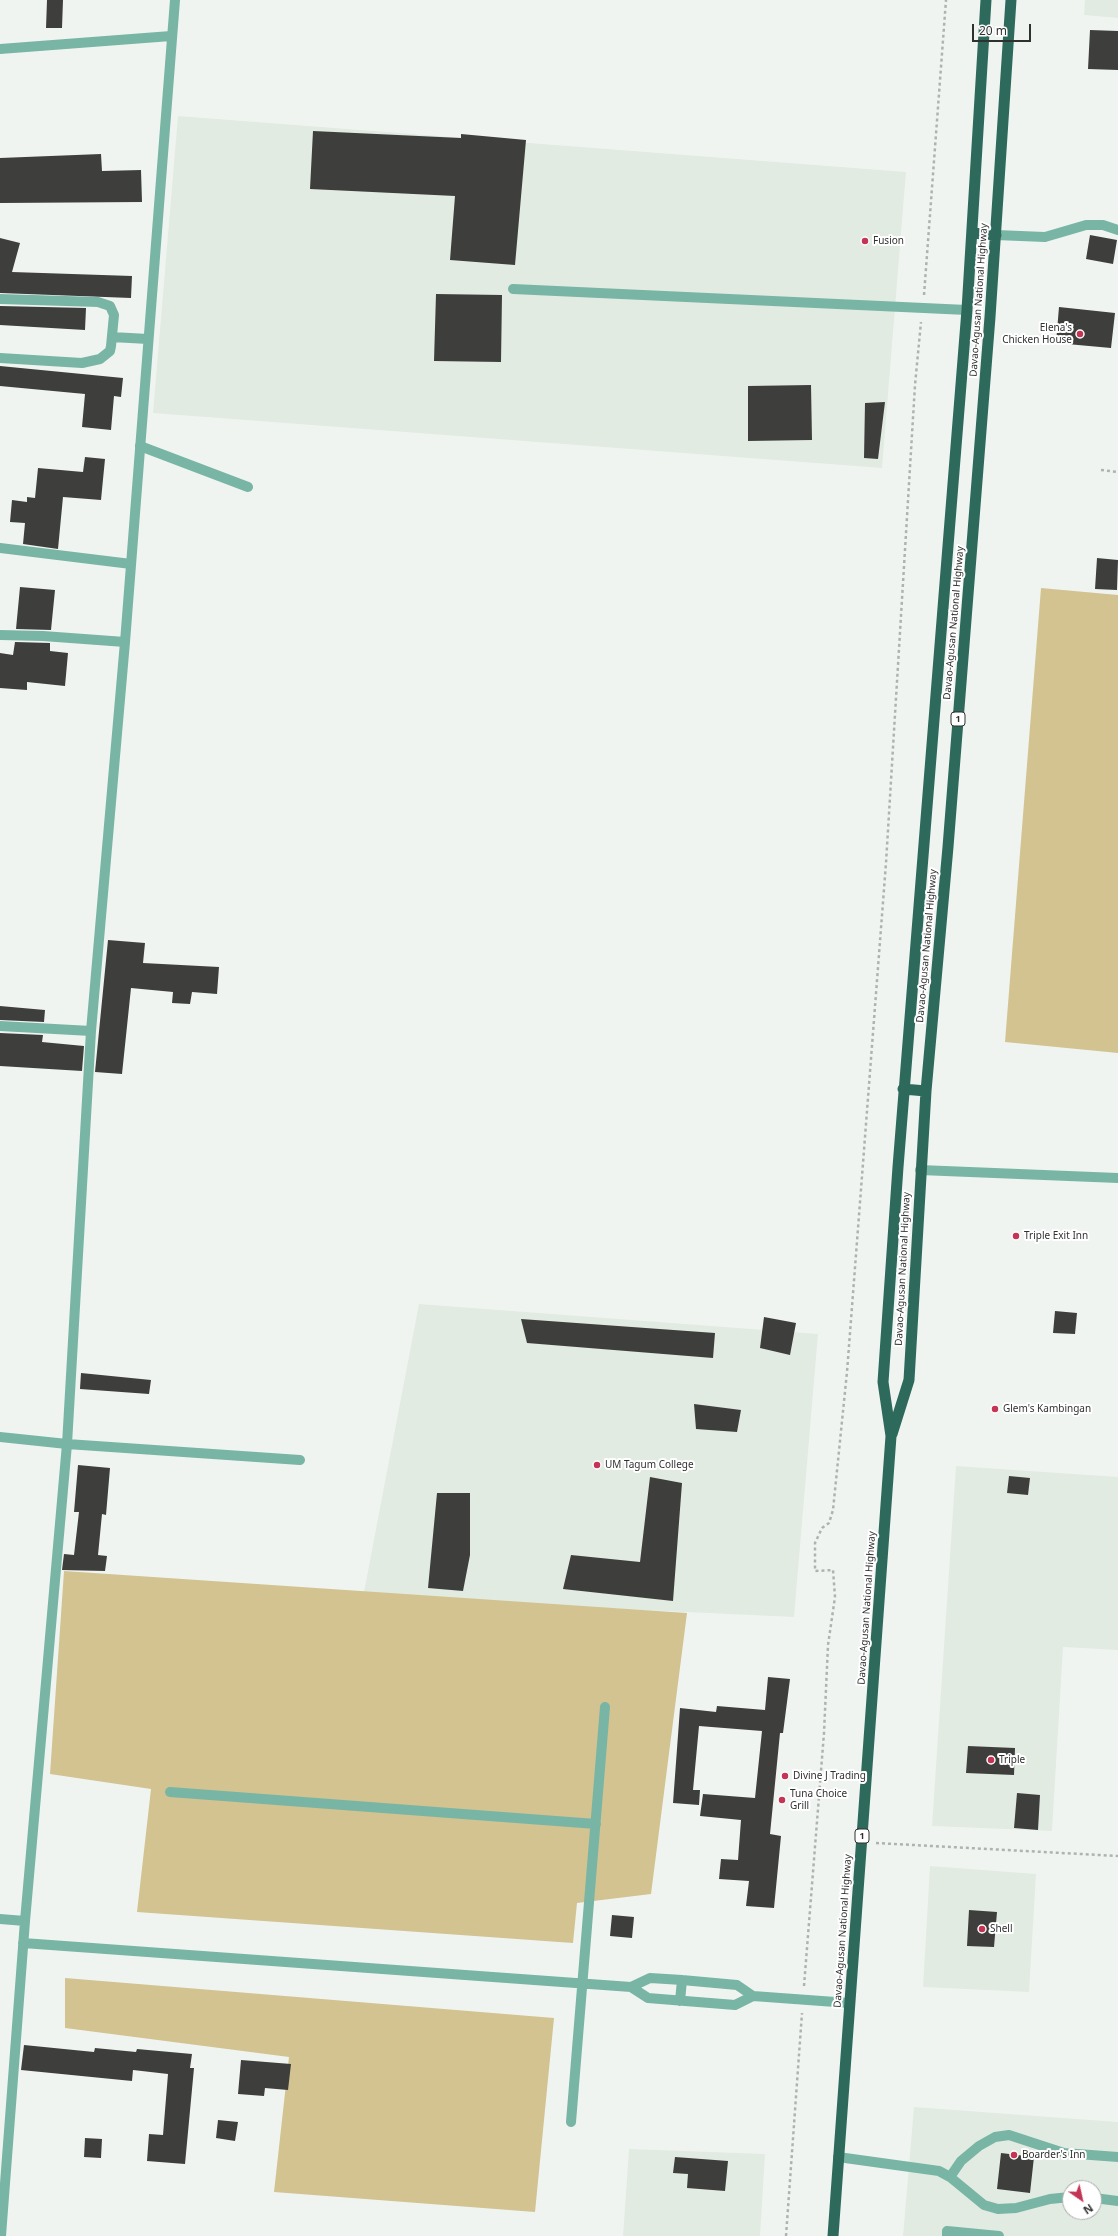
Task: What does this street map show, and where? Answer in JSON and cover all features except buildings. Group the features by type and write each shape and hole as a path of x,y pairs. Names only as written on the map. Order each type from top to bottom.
{"highway":[{"name":"Davao-Agusan National Highway","path":"833,2236 891,1436 883,1382 903,1089 967,310 986,0"},
{"name":"Davao-Agusan National Highway","path":"891,1436 909,1380 920,1170 949,839 996,235 1011,0"},
{"path":"972,233 996,235"},
{"path":"903,1089 926,1091"}],"street":[{"path":"2,2236 23,1943 66,1444 91,1031 125,642 175,0"},
{"path":"0,49 171,36"},
{"path":"996,235 1045,237 1086,225 1103,225 1118,230"},
{"path":"513,289 967,310"},
{"path":"0,299 106,304 110,306 114,315 110,351 100,359 90,362 72,363 0,358"},
{"path":"112,337 148,339"},
{"path":"140,446 248,487"},
{"path":"0,548 131,564"},
{"path":"0,635 43,636 125,642"},
{"path":"0,1026 91,1031"},
{"path":"920,1170 1118,1178"},
{"path":"0,1437 66,1444 300,1460"},
{"path":"570,2122 605,1707"},
{"path":"170,1792 596,1824"},
{"path":"0,1919 25,1921"},
{"path":"23,1943 631,1987 648,1998 735,2005 753,1996"},
{"path":"631,1987 650,1978 682,1980 737,1985 753,1996 850,2004"},
{"path":"680,2001 682,1980"},
{"path":"950,2177 961,2161 979,2146 994,2137 1009,2135 1064,2153 1118,2157"},
{"path":"838,2157 939,2171 950,2177 984,2205 998,2209 1016,2208 1050,2199 1062,2198"},
{"path":"1102,2199 1118,2201"},
{"path":"947,2234 999,2236"}],"path":[{"path":"786,2236 824,1733 828,1645 835,1596 833,1570 815,1571 815,1543 822,1528 829,1523 833,1510 847,1372 886,863 916,385 946,0"},
{"path":"1102,470 1118,472"},
{"path":"862,1842 1118,1856"}],"shaded area":[{"path":"1085,0 1118,0 1118,18 1084,15"},
{"path":"178,116 906,172 882,468 153,413"},
{"path":"1041,588 1118,595 1118,1053 1005,1042"},
{"name":"UM Tagum College","path":"419,1304 818,1334 794,1617 363,1597"},
{"path":"956,1466 1118,1477 1118,1650 1063,1647 1052,1831 932,1826"},
{"path":"64,1571 687,1613 651,1894 577,1903 573,1943 137,1912 151,1789 50,1774"},
{"path":"930,1866 1036,1874 1029,1992 923,1987"},
{"path":"65,1978 554,2018 535,2212 274,2192 289,2057 65,2028"},
{"name":"Boarder's Inn","path":"914,2107 1118,2122 1118,2236 903,2236"},
{"path":"629,2149 765,2154 760,2236 623,2236"}],"place":[{"name":"Fusion","path":"865,241"},
{"name":"Elena's Chicken House","path":"1080,334"},
{"name":"Triple Exit Inn","path":"1016,1236"},
{"name":"Glem's Kambingan","path":"995,1409"},
{"name":"UM Tagum College","path":"597,1465"},
{"name":"Triple","path":"991,1760"},
{"name":"Divine J Trading","path":"785,1776"},
{"name":"Tuna Choice Grill","path":"782,1800"},
{"name":"Shell","path":"982,1929"},
{"name":"Boarder's Inn","path":"1014,2155"}]}
